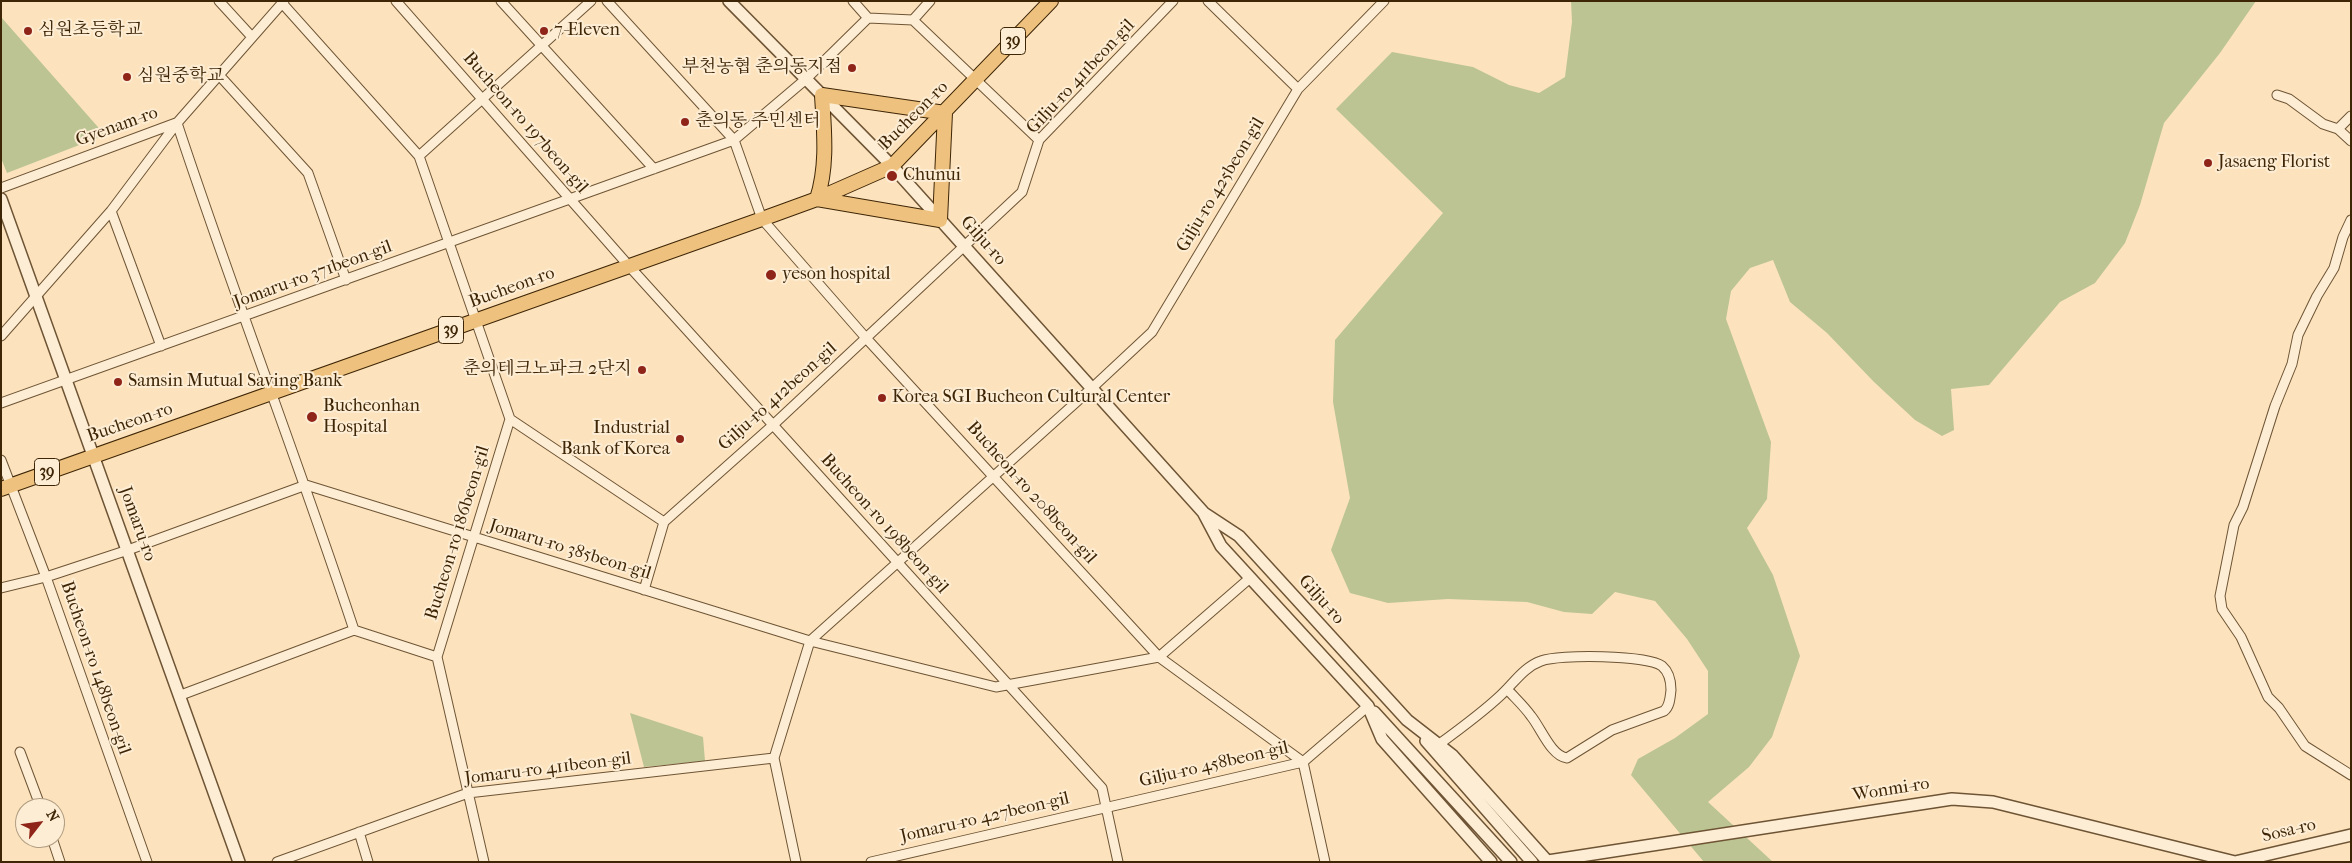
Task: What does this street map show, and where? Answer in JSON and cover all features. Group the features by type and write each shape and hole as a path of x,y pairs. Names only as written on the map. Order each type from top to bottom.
{"main road":[{"name":"Bucheon-ro","path":"6,487 816,199 892,166 1051,1"},
{"path":"822,95 945,113 940,220 816,199 822,184 825,150 822,95"}],"street":[{"path":"219,1 252,37"},
{"name":"Bucheon-ro 197beon-gil","path":"396,1 629,266"},
{"path":"501,1 654,169"},
{"path":"419,156 591,1"},
{"path":"607,1 734,140 762,218"},
{"name":"Gilju-ro","path":"729,1 892,166 1203,512 1221,546 1511,862"},
{"path":"854,1 868,18"},
{"path":"734,140 806,79 868,18 913,20 930,1"},
{"name":"Gilju-ro 411beon-gil","path":"964,246 1022,192 1039,140 1173,1"},
{"path":"1208,1 1298,89"},
{"name":"Gilju-ro 425beon-gil","path":"810,641 1152,332 1298,89 1384,1"},
{"path":"283,2 419,156 510,419 664,522 644,590"},
{"name":"Gyenam-ro","path":"1,188 177,122 283,2"},
{"name":"Bucheon-ro","path":"913,20 975,80"},
{"path":"219,75 308,173 346,280"},
{"path":"975,80 1039,140"},
{"path":"2277,95 2289,99 2323,124 2338,129 2351,141"},
{"path":"2338,129 2351,116"},
{"path":"1,336 111,211 177,122"},
{"path":"177,122 243,317 306,486 354,630"},
{"name":"Jomaru-ro 371beon-gil","path":"1,403 734,140"},
{"name":"Jomaru-ro","path":"1,199 181,695 239,862"},
{"path":"111,211 161,346"},
{"name":"Bucheon-ro 208beon-gil","path":"762,218 866,338 1159,657 1303,762"},
{"path":"2351,220 2343,237 2334,268 2317,296 2298,336 2292,364 2275,406 2243,507 2234,525 2220,596 2222,609 2241,637 2268,697 2279,708 2305,746 2351,774"},
{"name":"Gilju-ro 412beon-gil","path":"664,522 772,425 964,246"},
{"name":"Bucheon-ro 198beon-gil","path":"629,266 1102,788 1118,862"},
{"name":"Bucheon-ro 186beon-gil","path":"436,657 510,419"},
{"name":"Bucheon-ro 148beon-gil","path":"1,460 6,487 46,577 147,862"},
{"path":"1,588 46,577 128,550 306,486"},
{"name":"Jomaru-ro 385beon-gil","path":"306,486 810,641 996,687 1159,657"},
{"name":"Gilju-ro","path":"1203,512 1240,536 1407,720 1532,862"},
{"path":"1264,593 1261,581 1263,577 1270,575 1280,581"},
{"path":"1159,657 1250,578"},
{"path":"181,695 354,630 436,657 484,862"},
{"path":"796,862 774,758 810,641"},
{"path":"1438,745 1481,712 1507,689 1539,662 1552,658 1572,656 1627,659 1654,663 1665,670 1671,687 1670,702 1664,712 1612,730 1567,758 1562,757 1555,750 1532,717 1507,689"},
{"name":"Gilju-ro","path":"1368,706 1382,739 1485,859"},
{"name":"Gilju-ro 458beon-gil","path":"1107,807 1303,762 1368,706"},
{"name":"Gilju-ro","path":"1407,720 1452,755 1548,862"},
{"path":"20,752 37,798"},
{"name":"Jomaru-ro 411beon-gil","path":"277,862 468,793 774,758"},
{"path":"1303,762 1325,862"},
{"name":"Wonmi-ro","path":"1548,862 1966,798 1993,802 2235,862"},
{"name":"Jomaru-ro 427beon-gil","path":"871,862 1107,807"},
{"path":"359,832 368,862"},
{"name":"Sosa-ro","path":"2235,862 2351,835"},
{"path":"55,848 60,862"}],"green space":[{"path":"1571,1 2256,1 2220,53 2164,123 2140,205 2125,243 2095,283 2060,302 1989,385 1951,389 1954,430 1942,436 1915,420 1874,382 1827,333 1790,302 1773,260 1750,268 1731,291 1726,319 1771,442 1767,499 1747,528 1773,575 1800,656 1772,737 1749,767 1708,802 1773,862 1704,862 1631,775 1638,759 1675,738 1708,714 1708,671 1687,639 1655,601 1615,592 1592,614 1564,612 1527,602 1448,599 1388,603 1350,593 1331,550 1350,498 1333,402 1335,340 1443,213 1336,109 1392,52 1473,67 1509,85 1539,93 1565,77 1572,22"},
{"path":"1,17 105,135 7,173 1,158"},
{"path":"630,713 703,737 705,761 644,767"}],"place":[{"name":"심원초등학교","path":"28,31"},
{"name":"7-Eleven","path":"544,31"},
{"name":"부천농협 춘의동지점","path":"852,68"},
{"name":"심원중학교","path":"127,77"},
{"name":"춘의동 주민센터","path":"685,122"},
{"name":"Jasaeng Florist","path":"2208,163"},
{"name":"Chunui","path":"892,176"},
{"name":"yeson hospital","path":"771,275"},
{"name":"춘의테크노파크 2단지","path":"642,370"},
{"name":"Samsin Mutual Saving Bank","path":"118,382"},
{"name":"Korea SGI Bucheon Cultural Center","path":"882,398"},
{"name":"Bucheonhan Hospital","path":"312,417"},
{"name":"Industrial Bank of Korea","path":"680,439"}]}
